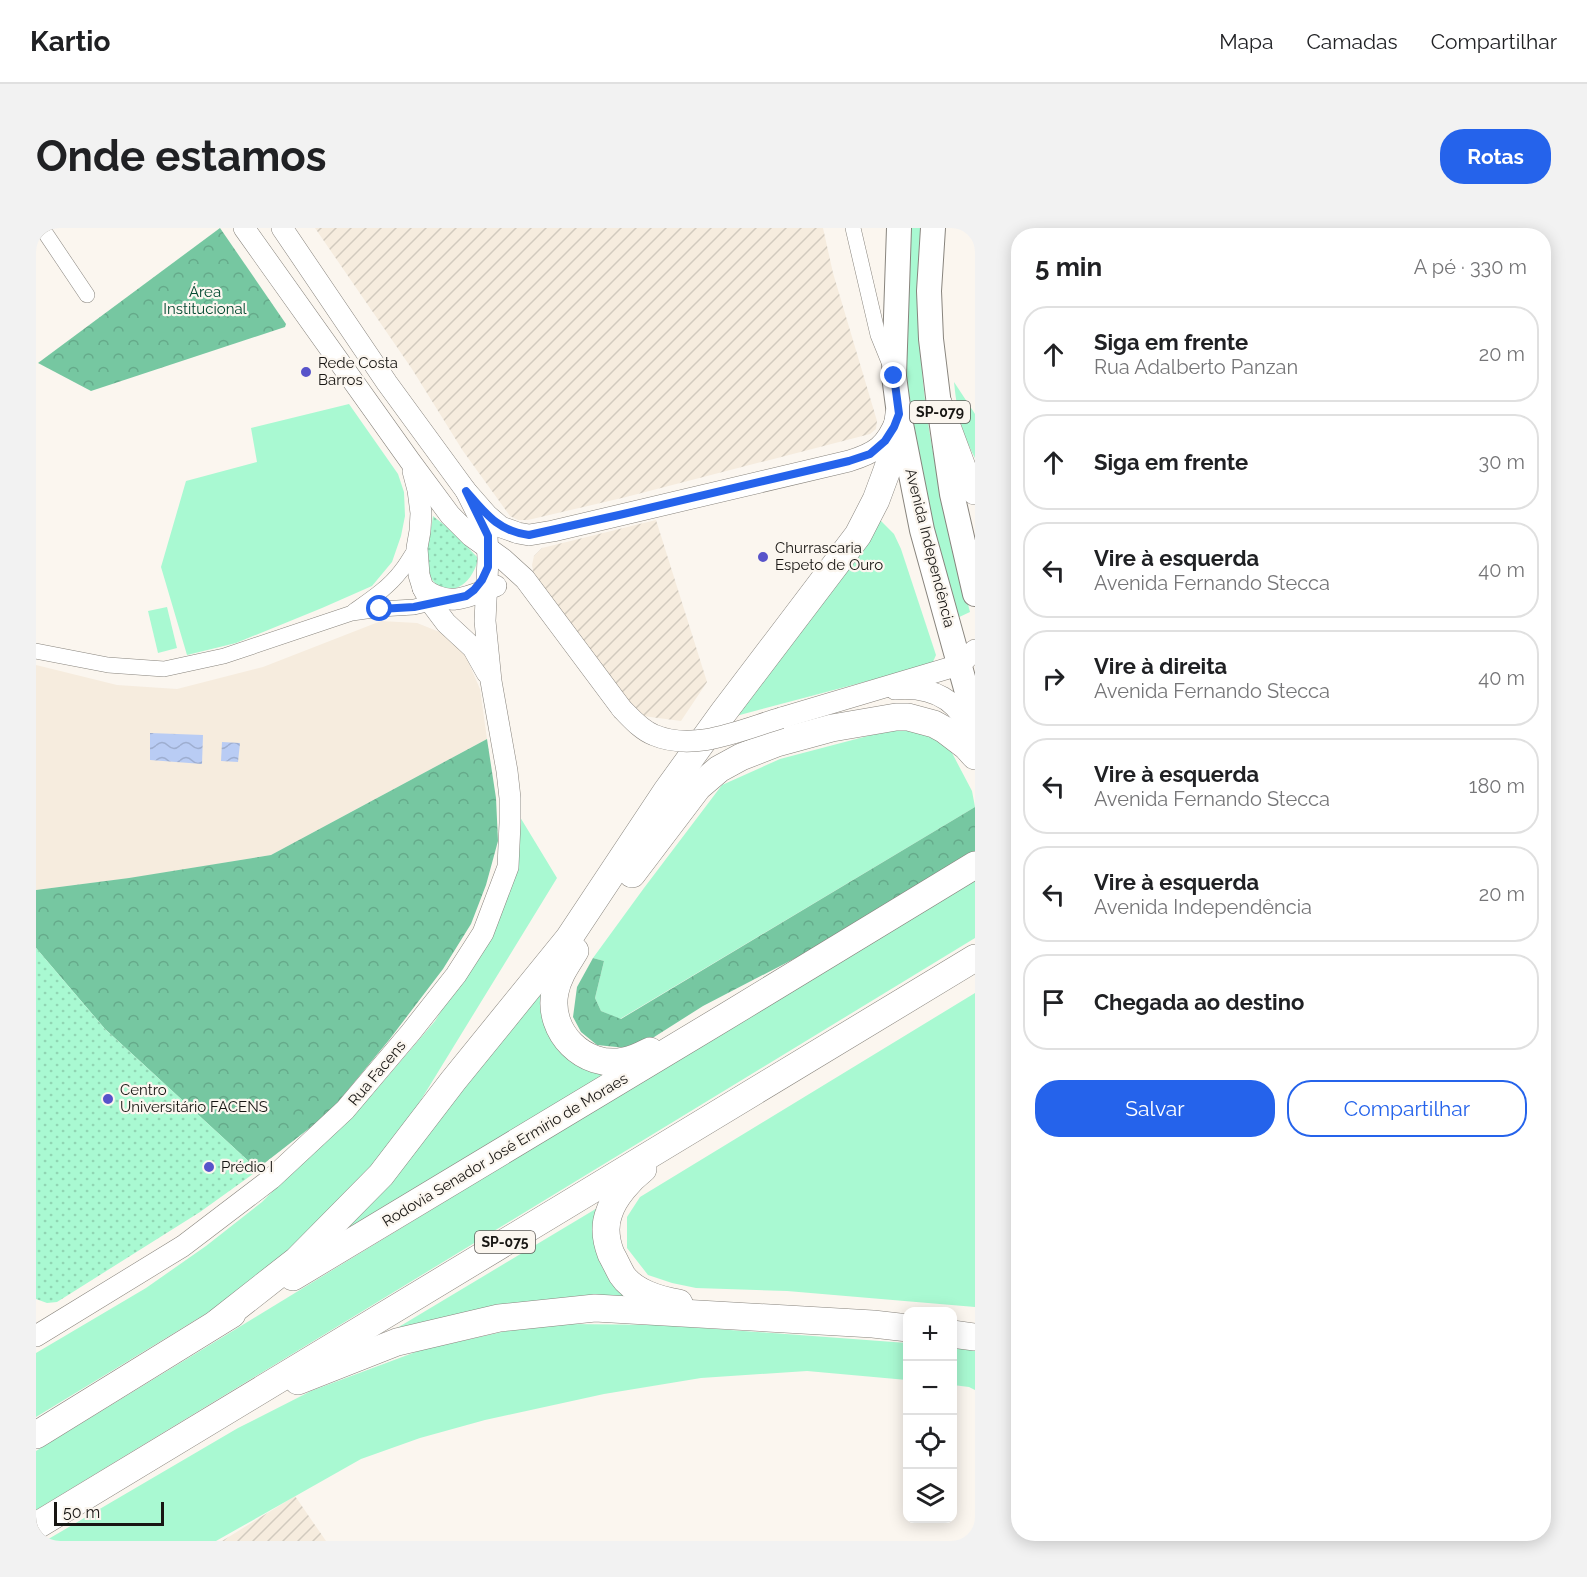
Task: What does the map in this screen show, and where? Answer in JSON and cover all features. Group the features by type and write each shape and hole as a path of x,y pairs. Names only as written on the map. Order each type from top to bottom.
{"highway":[{"path":"939,405 968,483 975,491"},
{"path":"218,1322 297,1260 381,1175 453,1081 569,939 672,783 858,535 876,500 894,450 899,414"},
{"path":"725,1017 624,1062 606,1062 583,1054 566,1040 558,1026 554,1008 555,992 560,976 578,946 699,787 719,770 741,757 777,743 832,728 896,717 908,717 934,724 957,738 975,756"},
{"name":"Rodovia Senador José Ermírio de Moraes","path":"36,1435 218,1322 975,865"},
{"name":"SP-075","path":"36,1526 229,1407 975,958"},
{"path":"706,1122 640,1171 614,1203 609,1213 606,1234 608,1246 623,1276 636,1288 654,1297 676,1303 903,1318"},
{"path":"229,1407 398,1342 499,1318 595,1308 903,1327"},
{"path":"957,1322 975,1323"},
{"path":"957,1335 975,1337"}],"main road":[{"path":"244,228 410,462 462,528 460,587"},
{"path":"282,228 387,383 466,491 501,527 518,533 529,535 541,533 849,461 870,454 885,441 899,414"},
{"name":"Avenida Independência","path":"899,228 894,376 899,414 922,530 967,657 975,721"},
{"name":"SP-079","path":"933,228 929,291 931,339 952,494 975,594"},
{"path":"315,327 317,317 324,311 332,314 376,376 387,383"},
{"path":"410,462 418,490 421,513 417,548 419,575 460,587 509,576 520,576 525,579"},
{"path":"460,587 488,536 466,491"},
{"path":"460,587 509,564 525,579 622,708 638,725 653,735 674,741 691,742 723,735 880,690 967,657"},
{"name":"Rua Facens","path":"36,1336 183,1245 271,1179 345,1110 456,975 483,933 507,867 510,798 491,681 485,621 460,587"},
{"name":"Rua Facens","path":"460,587 446,623 473,648 491,681"},
{"path":"880,690 915,689 937,695 950,702 967,722 975,747"}],"street":[{"path":"42,228 87,295"},
{"path":"854,228 878,335 894,376"},
{"path":"352,613 376,596 401,572 417,548"},
{"path":"36,651 108,665 164,669 224,656 352,613 460,587"}],"shaded area":[{"path":"315,228 823,228 833,273 877,421 876,429 870,434 626,497 528,520 518,520 510,516 463,451 412,369"},
{"path":"656,520 707,682 681,721 643,716 627,702 534,575 532,565 534,556 542,548"},
{"path":"381,621 417,623 442,633 465,654 480,689 487,739 271,855 138,877 36,890 36,665 117,685 177,689 263,667"},
{"path":"295,1496 326,1541 222,1541"}],"green space":[{"name":"Área Institucional","path":"220,228 286,324 285,327 91,391 38,363"},
{"path":"907,228 922,228 919,304 926,404 942,498 970,612 955,619 927,502 911,422 904,349"},
{"path":"954,382 975,414 975,458 960,421"},
{"path":"349,404 398,474 404,492 405,516 392,562 372,586 236,643 187,655 161,567 186,481 257,462 251,428"},
{"path":"433,516 452,531 478,558 470,577 457,588 442,588 434,582 428,572 427,551"},
{"path":"879,519 894,534 901,549 936,655 932,664 736,716"},
{"path":"167,607 177,648 158,653 148,611"},
{"path":"902,727 932,737 951,751 972,791 975,807 620,1019 601,1011 595,998 604,961 593,958 722,785 780,759"},
{"path":"487,739 496,798 498,841 486,885 471,924 443,969 329,1113 257,1169 105,1029 36,948 36,890 129,878 271,855"},
{"path":"975,807 975,851 809,951 703,1006 651,1039 626,1048 597,1045 581,1032 573,1017 577,987 593,958 604,961 595,998 601,1011 621,1019"},
{"path":"520,817 557,878 381,1165 253,1285 36,1417 36,1353 146,1288 206,1246 262,1202 371,1096 435,1021 490,933"},
{"path":"975,878 975,938 36,1510 36,1451"},
{"name":"Centro Universitário FACENS","path":"36,948 105,1029 257,1169 200,1212 57,1302 47,1303 36,1299"},
{"path":"548,969 548,987 603,1075 350,1227 348,1225"},
{"path":"975,993 975,1307 787,1291 696,1288 648,1275 627,1248 627,1217 640,1197"},
{"path":"609,1201 600,1222 660,1306 362,1349"},
{"path":"567,1324 662,1325 903,1343 903,1380 807,1371 701,1378 604,1394 485,1420 420,1438 361,1459 216,1541 45,1541 238,1428 311,1391 421,1350 511,1330"},
{"path":"957,1347 975,1349 975,1390 957,1386"}],"water":[{"path":"150,733 203,735 202,764 150,760"},
{"path":"222,742 240,743 238,762 221,761"}],"place":[{"name":"Rede Costa Barros","path":"306,372"},
{"name":"Churrascaria Espeto de Ouro","path":"763,557"},
{"name":"Centro Universitário FACENS","path":"108,1099"},
{"name":"Prédio I","path":"209,1167"}],"route":[{"path":"380,609 414,607 454,600 466,596 482,580 488,567 488,536 466,491 501,527 529,535 849,461 870,454 885,441 894,427 899,414 894,376"}]}
